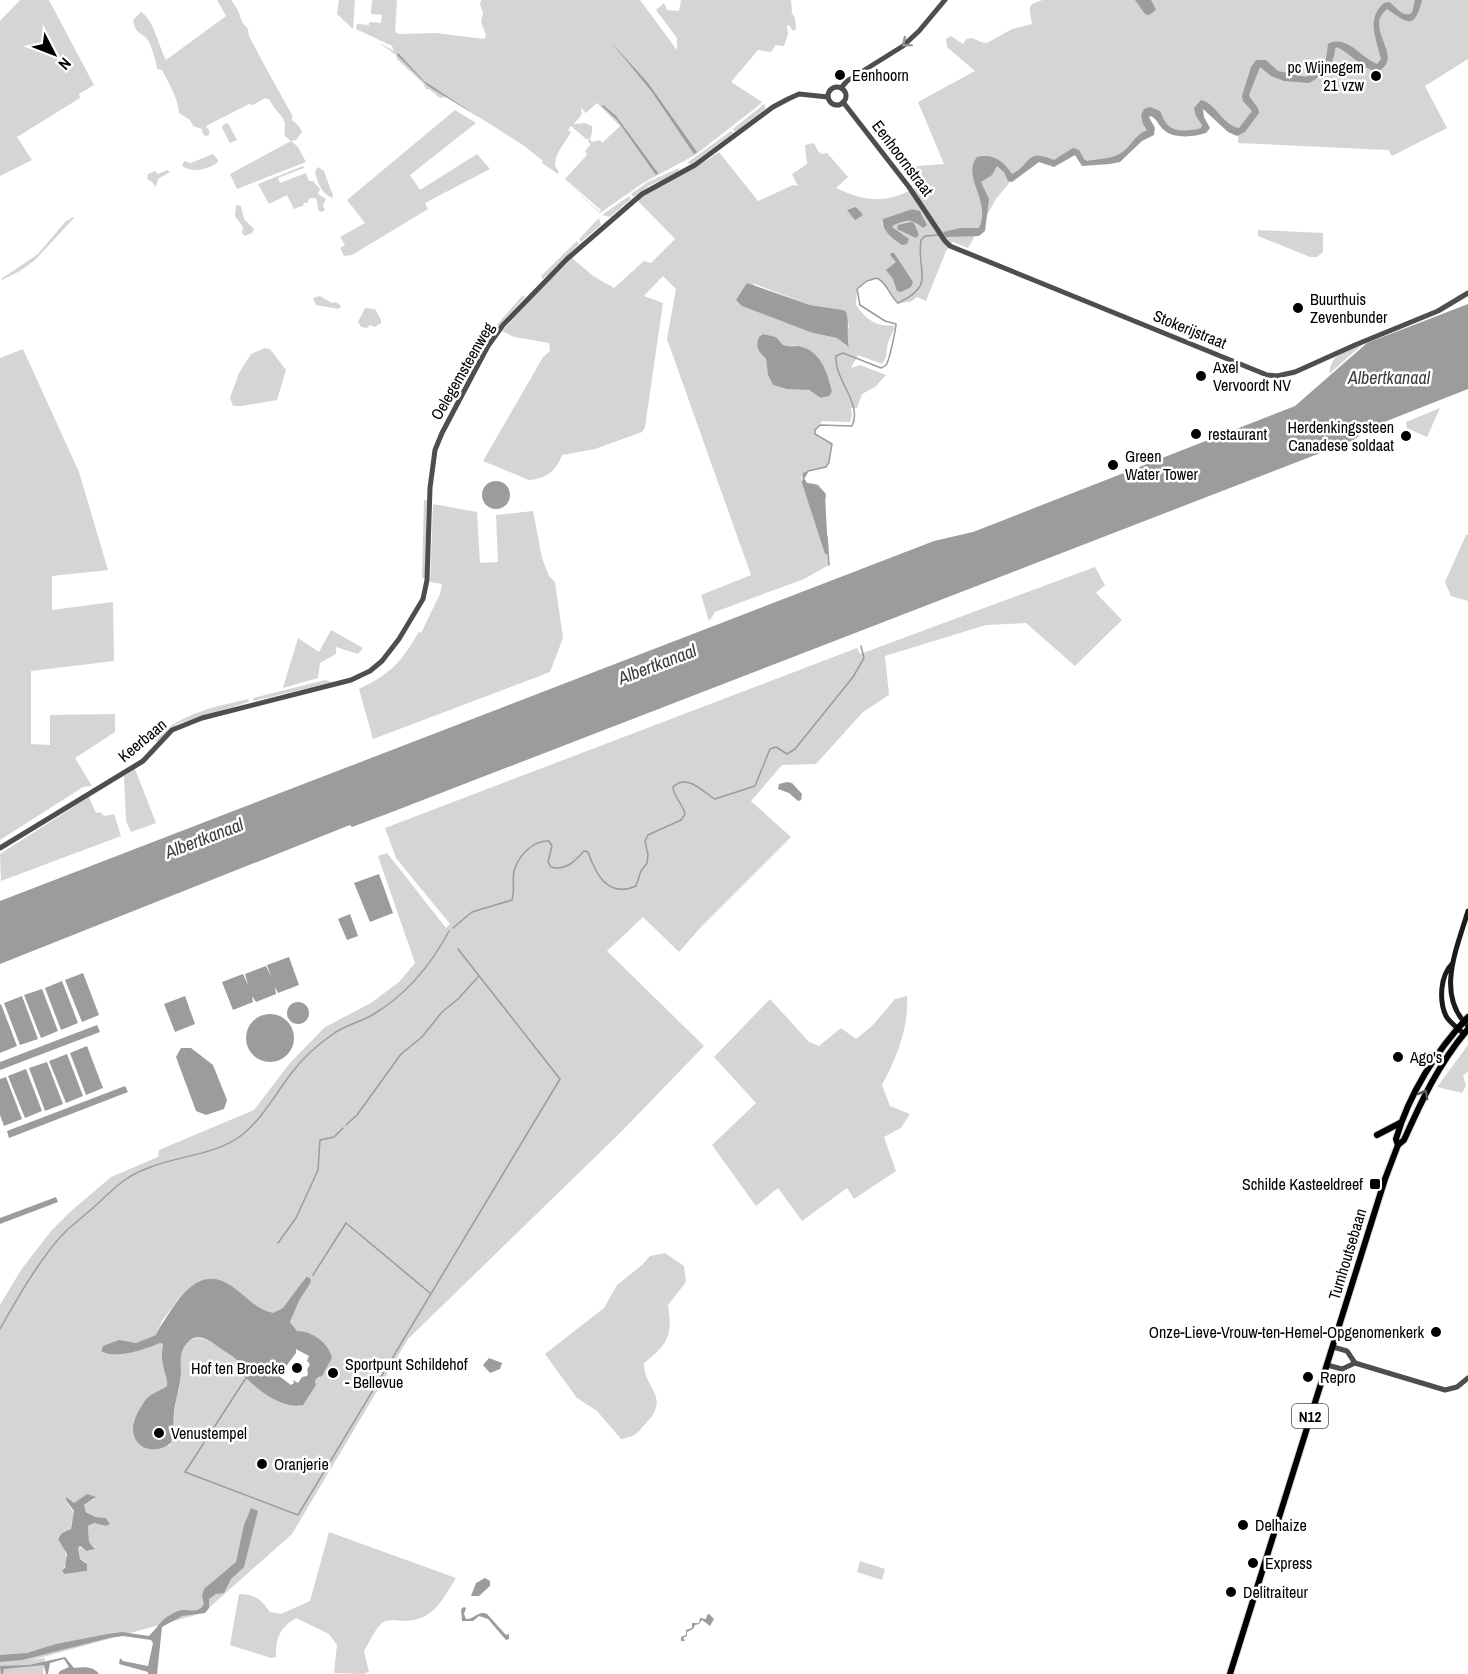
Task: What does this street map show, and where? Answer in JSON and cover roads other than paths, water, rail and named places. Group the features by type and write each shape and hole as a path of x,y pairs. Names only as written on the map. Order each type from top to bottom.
{"main road":[{"path":"1466,1026 1452,1001 1449,987 1452,964 1468,911"},
{"path":"1452,964 1447,969 1443,982 1443,1004 1448,1019 1458,1028"},
{"path":"1443,1004 1452,1001"},
{"name":"N12","path":"1466,1026 1420,1100 1404,1140 1398,1145 1396,1139 1400,1123 1429,1068 1458,1028 1466,1026"},
{"path":"1377,1135 1400,1123"},
{"name":"Turnhoutsebaan","path":"1230,1674 1385,1179 1398,1145"}],"street":[{"path":"843,102 843,90 858,74 903,46 945,0"},
{"path":"828,95 835,87 843,90"},
{"name":"Oelegemsteenweg","path":"351,680 370,671 382,661 395,645 423,599 428,580 430,488 435,450 472,376 498,332 547,278 650,188 706,158 773,107 799,94 828,95 834,104 843,102"},
{"name":"Eenhoornstraat","path":"843,102 909,187 939,232"},
{"name":"Stokerijstraat","path":"939,232 950,246 1272,376 1295,372 1438,311 1468,293"},
{"name":"Keerbaan","path":"0,848 143,761 172,730 183,724 351,680"},
{"path":"1333,1347 1347,1351 1355,1363 1445,1390 1456,1388 1468,1378"},
{"path":"1327,1365 1342,1369 1355,1363"}],"water":[{"path":"1135,0 1151,0 1156,10 1149,15 1145,14"},
{"path":"1415,0 1422,0 1413,20 1405,20 1387,9 1381,17 1379,25 1388,59 1385,66 1377,72 1337,47 1327,69 1309,83 1284,81 1271,76 1260,67 1249,95 1259,113 1245,132 1237,136 1228,132 1203,109 1204,117 1210,128 1206,133 1196,135 1178,136 1168,133 1151,116 1149,117 1155,128 1154,135 1142,141 1120,162 1082,166 1075,155 1054,167 1039,162 1012,182 1008,181 1004,172 997,166 992,175 981,182 989,199 985,231 979,236 946,237 943,232 960,228 979,228 982,208 972,173 977,157 993,157 1006,166 1012,174 1033,157 1054,160 1073,148 1079,150 1087,161 1109,158 1121,153 1147,130 1141,115 1144,109 1150,107 1160,111 1166,123 1174,129 1201,128 1202,125 1194,108 1201,100 1211,105 1228,123 1239,128 1252,111 1243,101 1242,96 1251,67 1256,60 1266,60 1278,71 1306,77 1326,59 1328,44 1341,42 1348,44 1377,64 1381,59 1374,29 1378,9 1384,3 1389,2 1402,13 1408,14 1412,13"},
{"path":"611,42 648,83 697,152 694,154 652,92"},
{"path":"398,53 424,81 480,118 428,86 397,55"},
{"path":"603,105 616,116 658,173 656,175 617,120"},
{"path":"856,207 863,215 855,220 847,210"},
{"path":"912,209 920,211 927,225 923,228 909,221 894,225 892,227 909,239 907,244 902,245 886,230 883,219"},
{"path":"914,223 919,235 916,238 897,229 898,225"},
{"path":"894,253 913,282 911,287 901,292 897,291 893,279 886,270 896,262 890,255"},
{"path":"747,283 810,305 843,310 847,316 849,347 837,338 813,333 742,306 736,300"},
{"name":"Albertkanaal","path":"1468,304 1468,389 1369,428 1354,440 392,812 352,827 350,825 0,964 0,901 934,541 973,532 1295,406 1367,343"},
{"path":"763,334 776,337 783,345 806,348 818,357 832,391 829,396 821,398 809,390 787,389 773,385 768,375 766,359 758,347 759,337"},
{"path":"808,471 804,478 807,483 815,484 825,494 828,554 825,554 802,483 803,473"},
{"path":"496,481 506,485 510,495 506,505 496,509 486,505 482,495 486,485"},
{"path":"792,783 802,794 801,800 798,801 789,793 778,789 779,784"},
{"path":"379,874 393,913 370,922 354,883"},
{"path":"350,914 358,936 347,940 338,919"},
{"path":"289,957 299,985 278,993 275,987 276,994 256,1002 252,996 253,1002 233,1010 222,982 243,974 248,985 245,974 266,966 271,976 267,965"},
{"path":"83,973 99,1015 82,1022 65,980"},
{"path":"62,981 78,1023 61,1030 45,988"},
{"path":"42,989 58,1031 41,1038 24,995"},
{"path":"22,996 38,1039 20,1045 4,1003"},
{"path":"185,996 195,1024 175,1032 164,1004"},
{"path":"298,1002 306,1005 309,1013 306,1021 298,1024 290,1021 287,1013 290,1005"},
{"path":"0,1005 17,1046 0,1053"},
{"path":"270,1014 287,1021 294,1038 287,1055 270,1062 253,1055 246,1038 253,1021"},
{"path":"97,1025 100,1032 0,1070 0,1062"},
{"path":"87,1046 103,1088 86,1095 70,1053"},
{"path":"181,1048 191,1048 213,1065 227,1100 224,1109 206,1115 196,1111 176,1057"},
{"path":"67,1054 83,1096 66,1103 49,1061"},
{"path":"47,1062 63,1104 45,1111 29,1068"},
{"path":"26,1069 42,1111 25,1118 8,1076"},
{"path":"6,1077 22,1119 4,1126 0,1115 0,1079"},
{"path":"125,1086 128,1092 9,1138 7,1131"},
{"path":"56,1197 58,1202 0,1224 0,1218"},
{"path":"306,1277 310,1278 311,1282 290,1322 297,1331 308,1333 324,1343 332,1358 322,1376 315,1381 316,1385 303,1405 286,1404 270,1397 242,1374 241,1366 233,1357 208,1340 193,1338 181,1354 181,1374 171,1443 159,1449 141,1446 134,1435 134,1421 144,1402 167,1386 162,1360 163,1344 122,1354 101,1351 103,1346 119,1340 136,1343 156,1335 182,1295 193,1285 207,1279 222,1281 266,1311 273,1313 283,1308","holes":["296,1349 309,1356 307,1376 302,1377 298,1383 293,1380 294,1383 291,1385 279,1376 296,1353"]},
{"path":"489,1358 502,1363 500,1369 490,1373 483,1365"},
{"path":"87,1494 96,1497 84,1505 86,1512 95,1517 106,1518 110,1524 106,1526 94,1523 88,1526 89,1542 95,1549 87,1551 80,1546 78,1548 80,1559 87,1564 87,1571 64,1574 62,1570 65,1568 67,1554 58,1539 62,1533 71,1529 74,1511 66,1497 74,1503"},
{"path":"251,1508 258,1511 244,1567 231,1579 224,1593 216,1594 209,1599 209,1608 205,1613 182,1616 162,1627 157,1674 148,1674 148,1672 119,1664 120,1658 123,1661 148,1666 153,1643 151,1640 123,1636 22,1660 0,1662 0,1655 27,1653 56,1644 108,1634 122,1632 149,1636 164,1619 172,1614 181,1610 198,1610 204,1604 202,1596 204,1589 236,1562 244,1525"},
{"path":"485,1578 490,1581 490,1586 479,1596 471,1596 476,1583"},
{"path":"466,1608 464,1614 466,1619 481,1613 487,1614 506,1635 509,1634 509,1639 506,1640 488,1619 479,1616 473,1621 462,1621 461,1609"},
{"path":"709,1614 714,1619 710,1626 702,1620 699,1624 695,1625 693,1629 687,1632 687,1636 683,1638 685,1641 681,1641 681,1637 686,1635 686,1630 692,1628 692,1623 699,1623 700,1618 706,1619"},
{"path":"65,1657 74,1668 91,1668 99,1674 58,1674 69,1667 64,1659 50,1663 48,1674 46,1674 44,1665 4,1669 1,1674 0,1666 29,1665"}],"waterway":[{"path":"804,478 808,471 826,467 829,462 832,444 815,434 815,430 820,425 852,426 854,409 839,374 836,356 843,353 881,368 886,365 889,358 896,324 885,321 860,305 857,289 867,281 877,278 898,303 910,296 921,284 921,240 925,236 938,235"},
{"path":"817,485 825,494 825,498"},
{"path":"827,536 829,565"},
{"path":"453,928 472,912 512,900 514,871 519,860 532,846 543,841 549,841 552,846 548,862 551,867 566,866 574,862 584,851 588,852 599,876 611,887 626,889 636,886 641,871 647,863 645,841 648,835 681,820 685,814 673,787 678,783 689,783 715,799 755,786 770,749 776,747 787,754 795,749 853,677 864,658 861,646"},
{"path":"0,1329 39,1264 57,1241 119,1184 139,1172 220,1147 242,1135 262,1114 304,1058 327,1038 374,1014 397,997 426,967 449,931"},
{"path":"246,1378 185,1472 298,1515 560,1079 458,949"},
{"path":"346,1125 357,1115 401,1054 422,1037 442,1012 458,999 479,976"},
{"path":"278,1243 296,1218 318,1170 320,1140 334,1137 343,1128"},
{"path":"313,1275 346,1223 430,1293"}],"place":[{"name":"Eenhoorn","path":"840,75"},
{"name":"pc Wijnegem 21 vzw","path":"1376,76"},
{"name":"Buurthuis Zevenbunder","path":"1298,308"},
{"name":"Axel Vervoordt NV","path":"1201,376"},
{"name":"restaurant","path":"1196,434"},
{"name":"Herdenkingssteen Canadese soldaat","path":"1406,436"},
{"name":"Green Water Tower","path":"1113,465"},
{"name":"Ago's","path":"1398,1057"},
{"name":"Schilde Kasteeldreef","path":"1375,1184"},
{"name":"Onze-Lieve-Vrouw-ten-Hemel-Opgenomenkerk","path":"1436,1332"},
{"name":"Hof ten Broecke","path":"297,1368"},
{"name":"Sportpunt Schildehof - Bellevue","path":"333,1373"},
{"name":"Repro","path":"1308,1377"},
{"name":"Venustempel","path":"159,1433"},
{"name":"Oranjerie","path":"262,1464"},
{"name":"Delhaize","path":"1243,1525"},
{"name":"Express","path":"1253,1563"},
{"name":"Delitraiteur","path":"1231,1592"}]}
